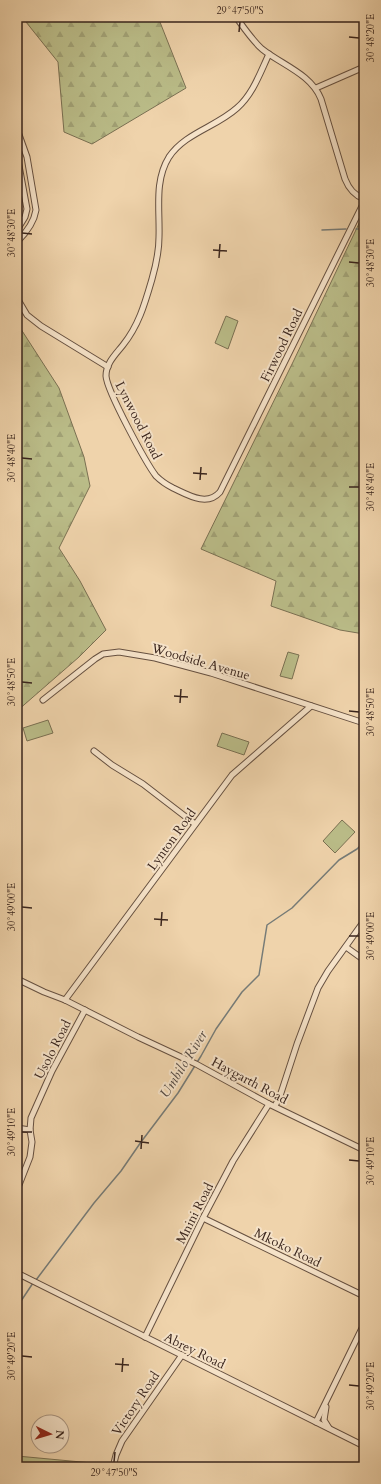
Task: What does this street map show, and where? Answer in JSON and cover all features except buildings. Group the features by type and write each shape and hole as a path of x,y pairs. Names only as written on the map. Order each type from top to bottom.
{"street":[{"path":"236,17 252,38 269,54 305,78 316,88 345,179 354,194 364,200"},
{"name":"Lynwood Road","path":"216,496 207,500 197,498 172,488 158,478 149,465 110,391 107,381 108,367 114,356 132,334 137,324 153,276 157,259 159,237 159,183 165,165 172,153 183,141 227,116 243,102 254,87 269,54"},
{"path":"316,88 364,66"},
{"path":"17,129 27,157 36,206 36,214 30,227 17,242"},
{"path":"17,155 27,209 25,217 17,230"},
{"name":"Firwood Road","path":"216,496 228,478 364,200"},
{"path":"17,298 27,315 41,326 108,367"},
{"name":"Woodside Avenue","path":"43,700 95,659 103,654 119,652 188,666 364,723"},
{"name":"Lynton Road","path":"65,1000 232,775 311,706"},
{"path":"94,751 112,765 143,784 195,824"},
{"path":"275,1106 280,1096 297,1044 318,988 328,971 364,921"},
{"path":"346,947 364,960"},
{"name":"Haygarth Road","path":"17,979 65,1000 138,1037 182,1057 269,1104 364,1150"},
{"name":"Usolo Road","path":"17,1190 30,1158 32,1142 30,1130 32,1118 52,1071 84,1010"},
{"name":"Mnini Road","path":"145,1337 232,1161 269,1104"},
{"path":"17,1128 30,1130"},
{"name":"Mkoko Road","path":"203,1218 364,1296"},
{"name":"Abrey Road","path":"19,1274 364,1446"},
{"path":"316,1422 364,1324"},
{"name":"Victory Road","path":"113,1467 116,1454 122,1441 182,1355"},
{"path":"329,1428 324,1418 330,1393"}],"green space":[{"path":"24,17 158,17 186,88 92,144 64,132 58,62 26,22"},
{"path":"364,213 364,634 340,630 271,606 276,581 201,549"},
{"path":"226,316 238,321 228,349 215,343"},
{"path":"17,323 59,388 84,457 90,486 59,548 80,581 106,630 79,657 17,711"},
{"path":"288,652 299,655 292,679 280,676"},
{"path":"48,720 53,733 27,741 23,728"},
{"path":"222,733 249,742 244,755 217,746"},
{"path":"342,820 355,832 335,853 323,841"},
{"path":"17,1456 92,1463 102,1465 104,1467 17,1467"}],"waterway":[{"path":"322,230 346,229"},
{"path":"356,229 364,229"},
{"name":"Umbilo River","path":"36,1280 94,1203 121,1171 178,1093 216,1029 242,992 259,975 267,925 292,908 339,860 357,849 364,842"},
{"name":"Umbilo River","path":"17,1307 33,1283"}]}
